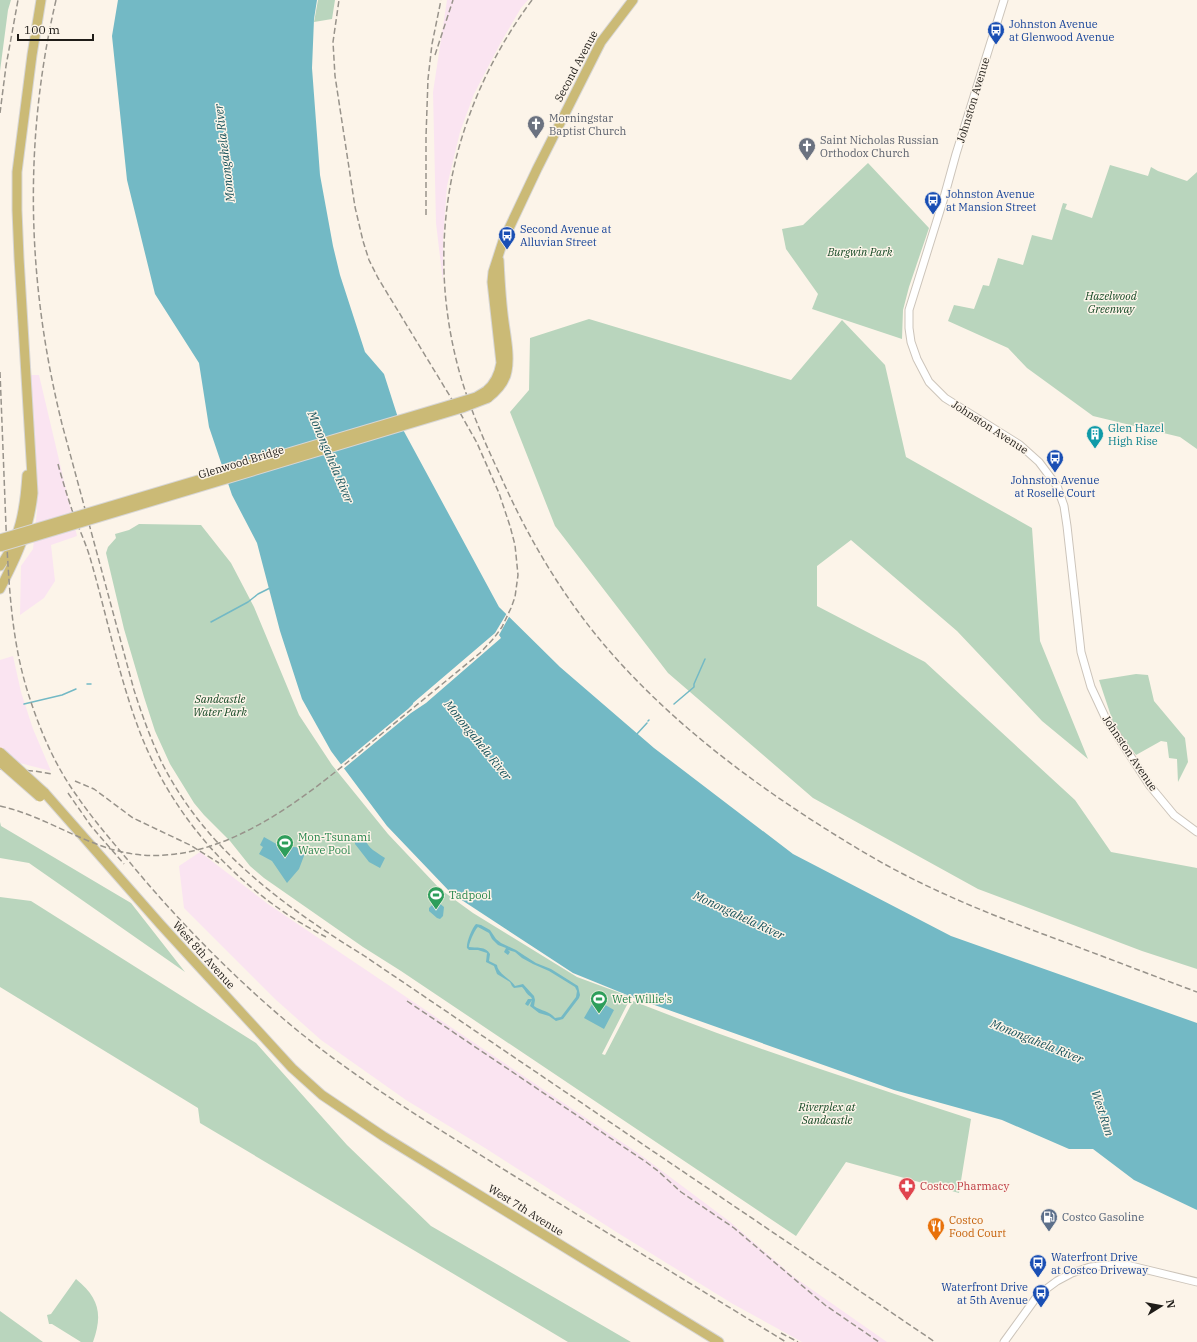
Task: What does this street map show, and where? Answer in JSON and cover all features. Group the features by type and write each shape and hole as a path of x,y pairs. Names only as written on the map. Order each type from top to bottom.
{"main road":[{"path":"0,589 20,548 31,511 33,493 17,210 18,172 32,55 41,0"},
{"name":"Second Avenue","path":"487,395 496,380 500,363 492,282 493,272 502,241 601,42 633,0"},
{"name":"Glenwood Bridge","path":"0,539 476,397 487,395"},
{"name":"Glenwood Bridge","path":"0,547 462,408 487,395"},
{"path":"0,566 12,547 22,518 26,490 28,414"},
{"path":"0,578 20,548"},
{"path":"0,752 42,794"},
{"path":"0,762 42,794"},
{"name":"West 8th Avenue","path":"42,794 73,826 292,1068 322,1095"},
{"name":"West 7th Avenue","path":"322,1095 383,1136 719,1342"}],"street":[{"name":"Johnston Avenue","path":"1004,0 909,310 911,342 917,360 930,382 945,398 1020,445 1039,462 1057,486 1064,506 1067,526 1081,652 1091,687 1104,717 1150,786 1174,814 1197,832"},
{"path":"1004,1342 1038,1295 1072,1272 1090,1267 1127,1265 1197,1282"},
{"path":"1011,1342 1014,1328"}],"shaded area":[{"path":"447,0 528,0 521,8 500,44 474,94 460,132 447,186 443,239 443,282 436,223 433,92"},
{"path":"30,375 39,375 77,536 51,545 55,581 44,598 20,615 21,566 33,549 37,511 37,479"},
{"path":"13,656 21,692 33,729 51,771 0,758 0,660"},
{"path":"200,852 268,904 638,1153 729,1221 794,1277 887,1342 802,1342 733,1304 406,1100 321,1040 275,999 184,908 179,866"}],"green space":[{"path":"0,0 11,0 8,10 0,71"},
{"path":"318,0 335,0 332,19 314,22"},
{"name":"Burgwin Park","path":"868,163 929,228 909,287 903,310 902,339 812,309 818,294 786,249 782,229 803,225"},
{"name":"Hazelwood Greenway","path":"1110,165 1148,176 1151,167 1187,181 1197,172 1197,449 1180,437 1093,416 1027,368 1008,348 948,321 954,305 974,309 983,285 989,286 998,258 1023,265 1032,235 1052,240 1063,203 1067,204 1065,209 1092,218"},
{"path":"589,319 791,380 842,320 885,365 906,457 1032,528 1040,641 1088,759 1042,721 957,631 851,540 817,566 817,606 925,662 1075,800 1111,852 1197,868 1197,969 1142,951 978,889 813,798 668,673 555,526 510,412 529,390 530,338"},
{"name":"Sandcastle Water Park","path":"139,524 201,525 231,563 254,607 299,715 332,765 388,834 440,889 473,913 577,977 631,997 602,1054 605,1055 633,1001 759,1048 971,1119 959,1193 846,1162 796,1236 363,947 264,878 250,866 230,841 194,803 170,764 155,731 124,629 106,553 108,547 116,538 115,534 129,530"},
{"path":"1136,674 1148,675 1154,701 1185,738 1188,762 1178,782 1177,759 1169,758 1167,742 1161,741 1136,755 1114,725 1099,680"},
{"path":"0,822 1,826 131,903 185,972 29,863 0,858"},
{"path":"0,897 31,901 256,1043 347,1145 431,1226 631,1342 568,1342 200,1123 198,1108 0,987"},
{"path":"76,1279 90,1293 97,1307 98,1323 93,1342 81,1342 52,1324 49,1324 47,1315 51,1314"},
{"path":"0,1311 43,1342 0,1342"}],"water":[{"path":"118,0 317,0 314,19 312,68 320,175 340,275 365,352 384,374 400,424 499,607 560,667 654,748 793,854 951,936 1197,1023 1197,1210 1134,1180 1093,1149 1069,1149 1002,1120 894,1090 632,997 573,973 451,893 387,826 331,751 302,699 280,631 257,543 232,495 209,427 199,363 155,294 127,180 112,36"},
{"path":"363,836 366,838 366,841 370,847 385,858 380,868 369,862 355,844 358,839 359,840"},
{"name":"Mon-Tsunami Wave Pool","path":"264,837 280,846 307,848 299,869 287,883 272,861 259,854 263,847 260,845"},
{"name":"Tadpool","path":"435,902 438,902 444,907 443,916 440,919 429,911 429,908"},
{"path":"476,924 481,925 490,930 496,939 501,943 516,950 536,963 551,969 578,986 580,995 579,998 563,1019 556,1021 549,1016 539,1013 530,1006 532,1000 528,1006 525,1004 528,999 532,999 531,997 522,987 514,988 510,982 497,974 494,966 486,962 487,953 478,950 469,950 467,948 468,939","holes":["478,927 489,933 498,945 506,948 504,952 508,955 510,952 508,950 515,952 522,958 549,971 575,987 577,991 576,997 561,1017 555,1018 551,1014 534,1006 534,996 523,984 515,986 500,971 497,965 489,961 490,954 488,951 481,948 469,947 472,936"]},
{"name":"Wet Willie's","path":"595,999 614,1010 604,1029 584,1018"}],"pier":[{"path":"507,613 510,615 499,635 501,638 426,703 411,713 342,770 339,766 408,709 413,703 495,633"}],"waterway":[{"path":"211,622 270,588"},
{"path":"674,704 694,687 705,659"},
{"path":"24,704 62,695 76,689"},
{"path":"636,735 647,723"}],"railway":[{"path":"0,113 6,66 18,0"},
{"path":"56,0 45,53 38,106 34,159 36,265 50,371 62,424 134,690 158,754 180,794 201,823 224,849 275,895 333,936 935,1342"},
{"path":"0,806 34,817 99,845 133,854 168,855 201,849 234,837 297,801 480,653 502,627 511,608 515,597 518,575 515,545 499,493 477,443 378,278 369,260 363,241 355,207 335,76 333,42 339,0"},
{"path":"426,215 428,79 432,44 441,0"},
{"path":"435,55 453,0"},
{"path":"532,0 505,40 483,83 466,126 453,171 446,217 444,264 447,311 456,359 470,404 488,448 524,525 565,593 613,655 668,711 729,762 793,808 826,829 884,864 958,900 1197,992"},
{"path":"0,372 8,570 12,614 19,657 30,699 50,749 69,785 101,828 166,905 230,971 275,1012 350,1071 432,1125 786,1342"},
{"path":"58,464 72,510 91,561 135,718 143,740 158,771 175,801 195,829 217,855 241,879 296,920 326,937"},
{"path":"0,769 35,771 52,774"},
{"path":"75,781 94,789 133,818 190,845 219,863"},
{"path":"68,793 91,826 124,864"},
{"path":"407,1001 646,1162 681,1192 734,1228 825,1305 879,1342"},
{"path":"781,1333 798,1342"}],"place":[{"name":"Johnston Avenue at Glenwood Avenue","path":"996,45"},
{"name":"Morningstar Baptist Church","path":"536,139"},
{"name":"Saint Nicholas Russian Orthodox Church","path":"807,161"},
{"name":"Johnston Avenue at Mansion Street","path":"933,215"},
{"name":"Second Avenue at Alluvian Street","path":"507,250"},
{"name":"Glen Hazel High Rise","path":"1095,449"},
{"name":"Johnston Avenue at Roselle Court","path":"1055,473"},
{"name":"Mon-Tsunami Wave Pool","path":"285,858"},
{"name":"Tadpool","path":"436,910"},
{"name":"Wet Willie's","path":"599,1014"},
{"name":"Costco Pharmacy","path":"907,1201"},
{"name":"Costco Gasoline","path":"1049,1232"},
{"name":"Costco Food Court","path":"936,1241"},
{"name":"Waterfront Drive at Costco Driveway","path":"1038,1278"},
{"name":"Waterfront Drive at 5th Avenue","path":"1041,1308"}],"water label":[{"name":"Monongahela River","path":"224,153"},
{"name":"Monongahela River","path":"331,457"},
{"name":"Monongahela River","path":"478,740"},
{"name":"Monongahela River","path":"739,915"},
{"name":"Monongahela River","path":"1037,1041"},
{"name":"West Run","path":"1103,1113"}],"park label":[{"name":"Riverplex at Sandcastle","path":"827,1113"}]}
